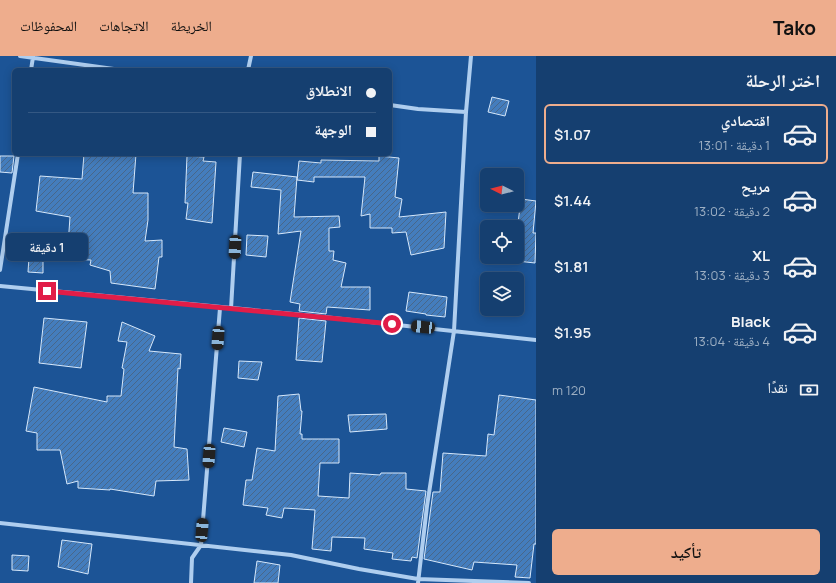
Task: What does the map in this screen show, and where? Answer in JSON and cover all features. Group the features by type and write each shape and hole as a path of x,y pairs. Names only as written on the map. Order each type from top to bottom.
{"street":[{"path":"20,56 107,68"},
{"path":"248,68 250,56"},
{"path":"418,581 428,498 454,330 466,112 471,56"},
{"path":"31,68 33,57"},
{"path":"392,104 418,109 466,112"},
{"path":"0,270 18,156"},
{"path":"231,309 240,156"},
{"path":"0,286 454,330 536,340"},
{"path":"191,583 192,558 201,545 220,308"},
{"path":"0,523 291,556 418,581 530,583"}],"building":[{"path":"492,97 509,101 505,116 488,112"},
{"path":"0,156 14,156 12,173 0,172"},
{"path":"84,156 136,156 133,193 148,193 148,220 145,241 162,240 162,257 159,257 155,289 111,283 110,271 90,265 91,260 67,259 70,217 36,211 40,176 82,179"},
{"path":"187,156 204,157 203,161 216,162 212,223 186,219 188,203 185,203"},
{"path":"379,156 399,158 395,197 402,199 399,217 446,212 444,248 411,255 406,232 392,233 392,228 370,228 370,214 361,216 365,177 314,177 314,182 297,180 299,161 321,163 321,160 379,161"},
{"path":"253,172 297,177 294,217 339,216 340,227 329,228 329,251 334,251 333,260 346,263 341,287 370,287 370,310 327,307 326,314 299,311 300,304 290,302 301,231 278,234 281,190 251,187"},
{"path":"524,199 536,201 533,233 536,233 535,263 524,262 524,220 518,220 519,212 524,212"},
{"path":"247,235 268,236 266,257 246,255"},
{"path":"29,257 43,258 43,273 28,272"},
{"path":"409,292 447,297 445,317 406,311"},
{"path":"44,318 87,322 81,368 39,363"},
{"path":"299,318 326,321 322,362 296,360"},
{"path":"122,322 155,336 149,351 181,354 180,369 178,368 174,447 187,449 189,480 156,481 154,496 110,489 78,488 78,481 67,484 60,450 37,450 37,433 26,431 34,387 107,402 107,396 121,396 124,369 122,368 127,342 118,341"},
{"path":"239,361 262,362 258,380 238,378"},
{"path":"299,394 302,411 300,434 302,434 302,439 339,439 339,463 320,463 318,496 349,498 350,473 380,475 381,473 406,473 406,489 426,491 417,558 412,557 411,561 392,559 393,553 364,549 365,538 332,537 331,551 312,549 315,510 284,508 282,518 266,515 268,508 243,505 246,480 252,480 257,448 275,451 278,396"},
{"path":"499,395 536,400 536,544 534,544 530,578 515,577 517,565 474,562 472,570 424,559 433,492 440,492 443,453 486,456 488,434 494,435"},
{"path":"386,414 387,429 350,432 348,415"},
{"path":"224,428 247,432 244,447 221,442"},
{"path":"62,540 92,544 88,574 58,567"},
{"path":"12,555 29,556 28,571 12,570"},
{"path":"257,561 280,565 278,583 254,583"}],"route":[{"path":"47,291 392,324"}]}
